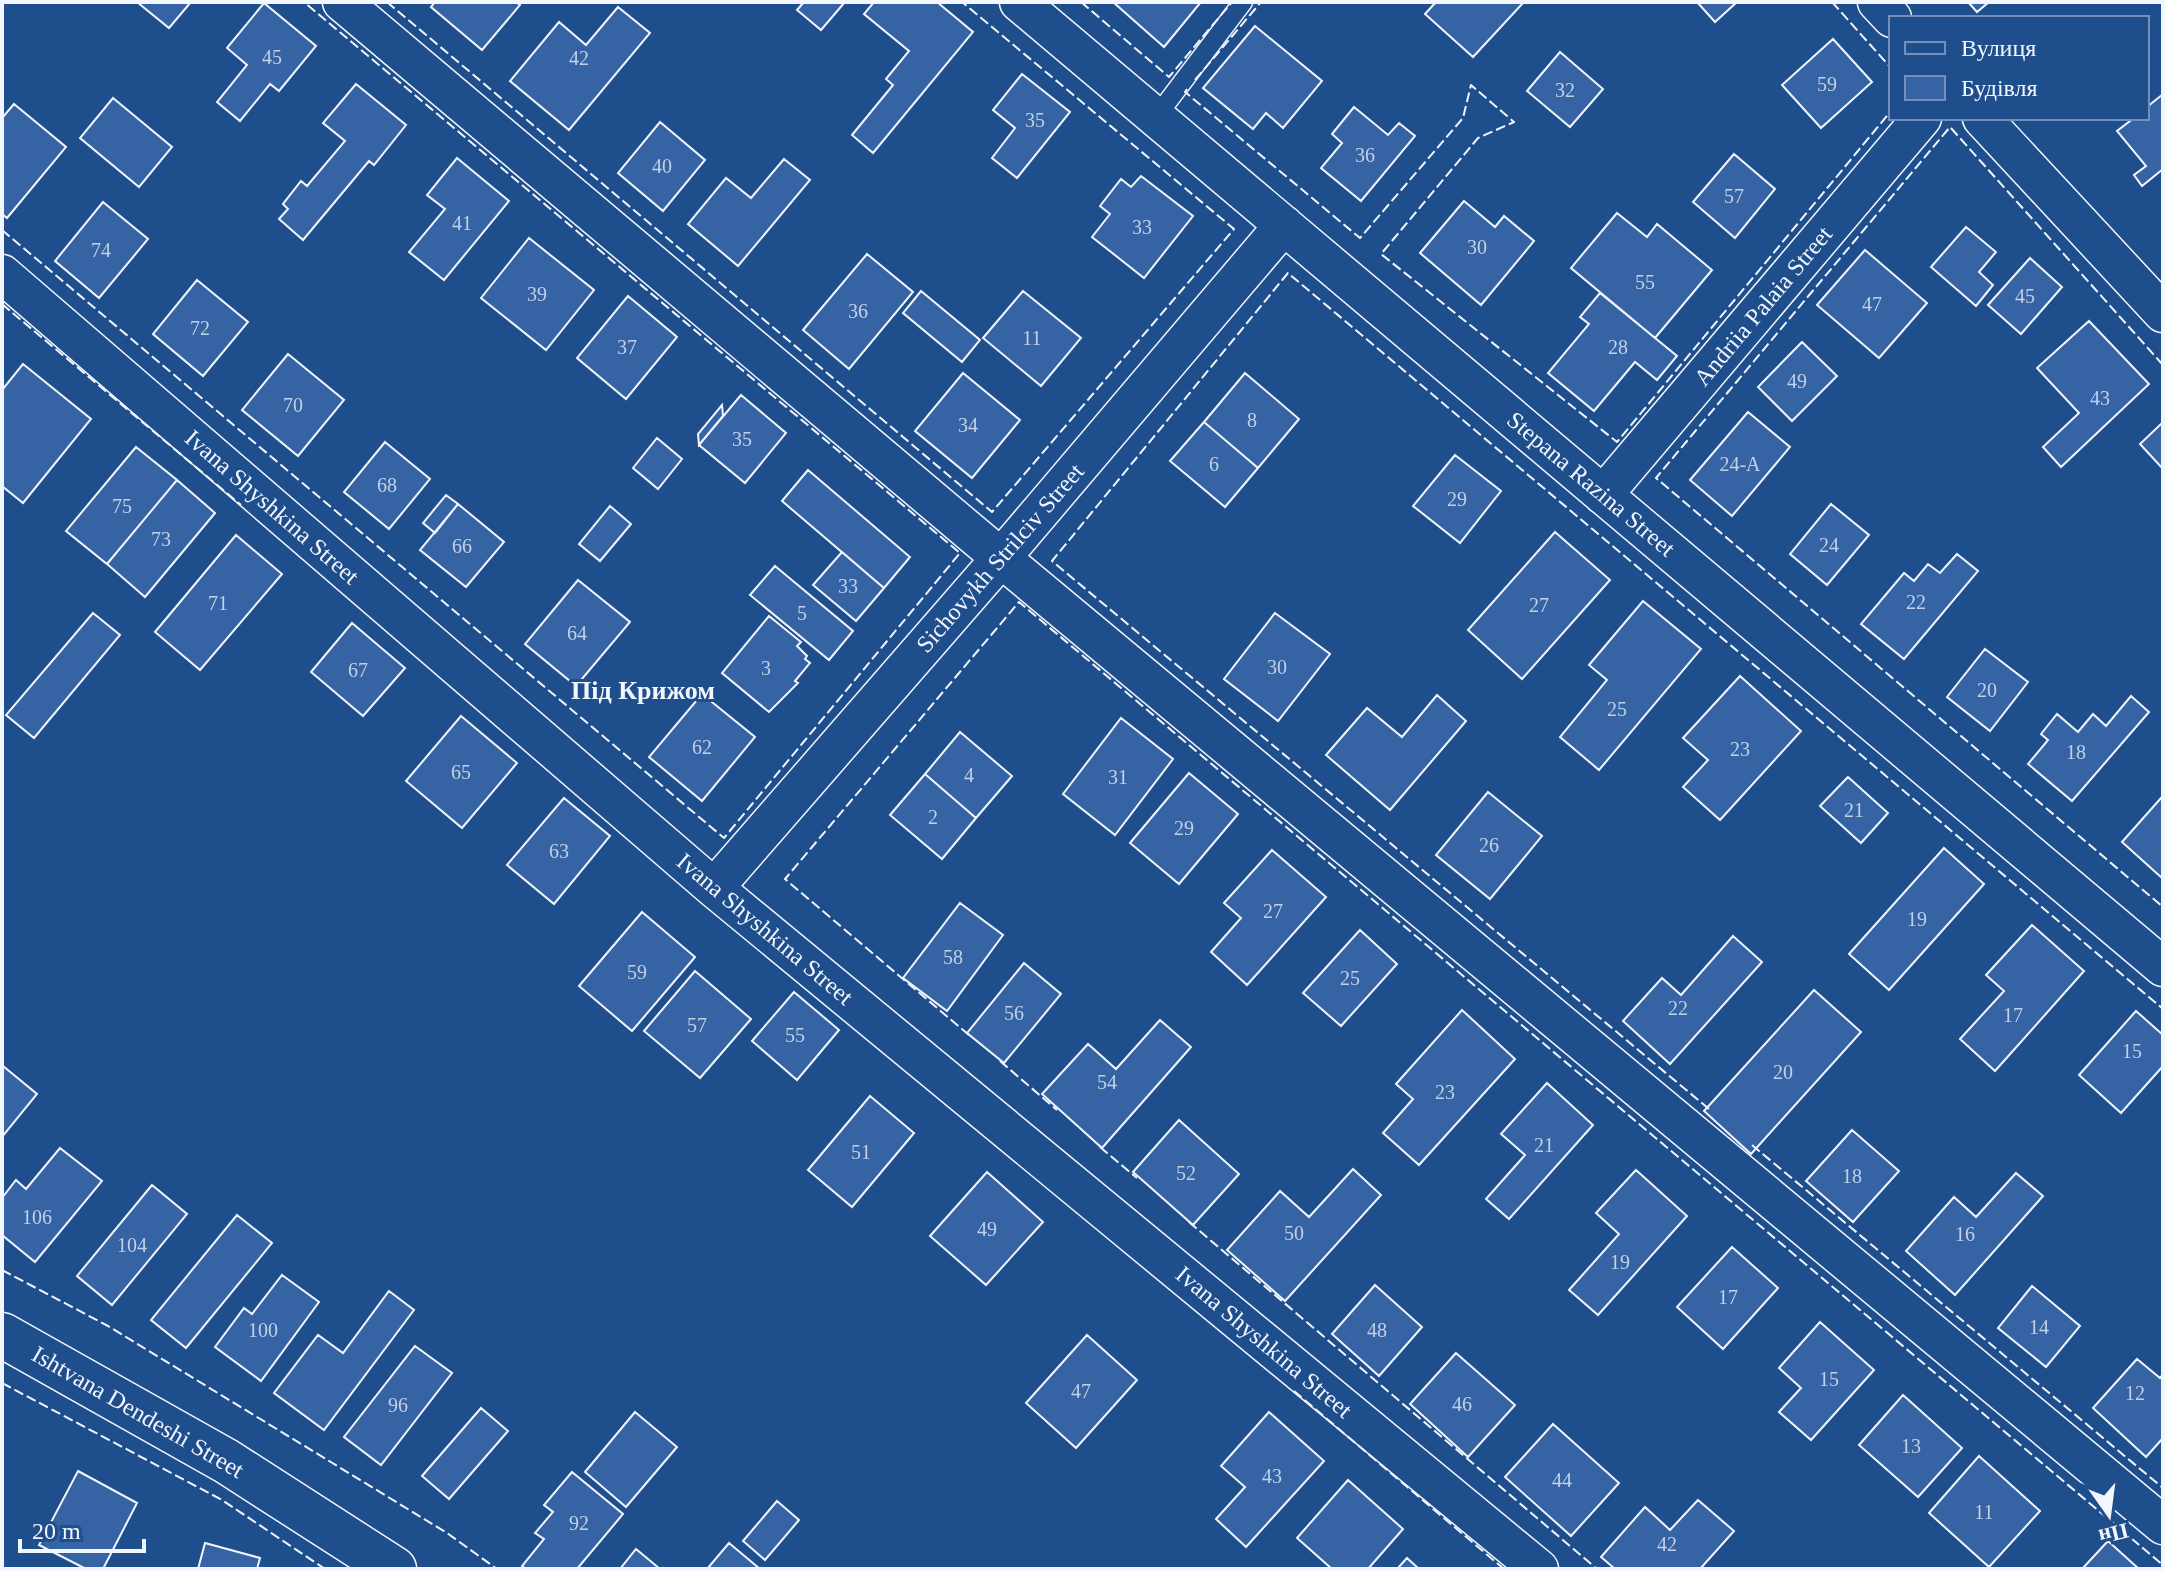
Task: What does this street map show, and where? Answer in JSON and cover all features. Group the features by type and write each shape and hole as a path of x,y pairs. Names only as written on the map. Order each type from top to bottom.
{"street":[{"path":"342,2 1001,558 2163,1525"},
{"name":"Stepana Razina Street","path":"1019,2 2163,967"},
{"name":"Andriia Palaia Street","path":"1603,495 1920,120"},
{"path":"1984,120 2163,313"},
{"name":"Sichovykh Strilciv Street","path":"714,888 1001,558 1284,225"},
{"name":"Ivana Shyshkina Street","path":"2,274 714,888 1539,1569"},
{"name":"Ishtvana Dendeshi Street","path":"2,1335 226,1461 394,1569"}],"lane":[{"path":"1156,117 1243,2"}],"building":[{"path":"137,2 191,2 169,28"},
{"path":"435,2 516,2 520,5 482,50 431,7"},
{"path":"804,2 845,2 821,30 797,10"},
{"path":"874,2 937,2 973,32 873,153 852,135 893,85 886,79 909,51 864,14"},
{"path":"1113,2 1201,2 1164,47"},
{"path":"1436,2 1524,2 1473,57 1425,14"},
{"path":"1697,2 1737,2 1715,22"},
{"path":"1968,2 1989,2 1977,12"},
{"path":"264,3 316,46 279,91 270,84 240,121 217,102 247,65 227,48"},
{"path":"618,7 650,33 569,130 510,81 559,22 586,45"},
{"path":"1255,26 1322,81 1283,128 1266,113 1253,129 1203,88"},
{"path":"1833,39 1872,82 1821,128 1782,85"},
{"path":"1560,52 1603,89 1570,127 1527,91"},
{"path":"1022,74 1070,112 1017,178 992,158 1015,128 993,110"},
{"path":"356,84 406,125 374,165 369,161 303,240 279,219 288,209 283,204 301,181 307,186 345,141 323,123"},
{"path":"2163,94 2163,169 2142,186 2134,175 2146,166 2117,131 2131,120 2149,120 2149,105"},
{"path":"113,98 172,147 139,187 80,138"},
{"path":"14,104 66,147 7,218 2,214 2,118"},
{"path":"1354,107 1388,135 1399,123 1415,136 1361,201 1321,168 1342,143 1332,134"},
{"path":"660,122 705,160 663,211 618,173"},
{"path":"1734,154 1775,189 1735,238 1693,202"},
{"path":"457,158 509,201 444,280 409,252 445,209 427,195"},
{"path":"784,159 810,180 738,266 688,224 726,178 751,198"},
{"path":"1141,176 1193,216 1144,278 1092,237 1110,214 1100,206 1121,179 1131,187"},
{"path":"1464,201 1495,227 1504,216 1534,241 1481,305 1420,253"},
{"path":"103,202 148,239 99,298 55,261"},
{"path":"1617,213 1647,237 1657,224 1712,270 1655,338 1571,268"},
{"path":"1966,227 1996,252 1979,272 1993,285 1976,306 1931,267"},
{"path":"529,238 594,290 546,350 481,298"},
{"path":"1865,250 1927,303 1879,358 1817,305"},
{"path":"867,254 913,292 849,369 803,330"},
{"path":"2030,258 2062,287 2021,334 1988,305"},
{"path":"197,280 248,322 203,376 153,334"},
{"path":"921,291 980,340 962,362 903,313"},
{"path":"1023,291 1081,338 1041,386 983,338"},
{"path":"1600,293 1677,356 1657,380 1635,362 1594,411 1548,373 1589,324 1580,317"},
{"path":"628,296 677,337 626,399 577,358"},
{"path":"2089,321 2149,384 2061,467 2043,447 2079,413 2037,368"},
{"path":"1802,342 1837,376 1792,421 1758,387"},
{"path":"288,354 344,400 298,456 242,410"},
{"path":"23,364 91,419 23,503 2,486 2,390"},
{"path":"963,373 1020,420 972,478 915,431"},
{"path":"1245,373 1299,419 1258,468 1204,422"},
{"path":"741,395 786,433 745,483 699,445"},
{"path":"722,405 723,416 699,445 698,434"},
{"path":"1748,412 1790,447 1732,516 1690,480"},
{"path":"1204,422 1258,468 1225,507 1170,461"},
{"path":"2163,422 2163,469 2140,444"},
{"path":"657,438 682,459 658,489 633,468"},
{"path":"385,442 430,479 389,529 344,492"},
{"path":"136,447 177,480 107,564 66,531"},
{"path":"1455,455 1501,491 1460,543 1413,506"},
{"path":"808,470 910,557 884,588 782,501"},
{"path":"177,480 215,513 145,597 107,564"},
{"path":"446,495 458,504 435,533 423,523"},
{"path":"458,504 504,542 466,587 420,550"},
{"path":"1831,504 1869,535 1827,585 1790,554"},
{"path":"610,506 631,524 600,561 579,544"},
{"path":"1555,532 1610,580 1522,679 1468,630"},
{"path":"236,535 282,574 200,670 155,632"},
{"path":"842,552 884,588 856,621 813,585"},
{"path":"1957,554 1978,571 1904,659 1861,624 1904,573 1914,581 1928,564 1940,573"},
{"path":"775,566 853,631 829,660 750,595"},
{"path":"578,580 630,622 576,686 525,644"},
{"path":"1643,601 1701,649 1599,770 1560,737 1607,680 1589,665"},
{"path":"93,613 120,635 34,738 6,715"},
{"path":"1275,613 1330,654 1278,721 1224,679"},
{"path":"769,616 801,642 797,646 810,663 795,681 798,683 769,712 722,673"},
{"path":"352,623 405,668 363,716 311,672"},
{"path":"1985,649 2028,682 1990,731 1947,697"},
{"path":"1740,676 1801,731 1720,820 1683,787 1708,760 1683,738"},
{"path":"702,694 755,737 702,801 649,757"},
{"path":"1437,695 1466,721 1390,810 1326,755 1367,708 1402,737"},
{"path":"2131,696 2149,712 2072,801 2028,764 2048,740 2041,734 2057,714 2078,732 2093,714 2106,726"},
{"path":"461,716 517,763 462,828 406,781"},
{"path":"1121,718 1173,759 1115,835 1063,794"},
{"path":"960,732 1012,776 976,818 925,774"},
{"path":"1189,773 1238,814 1179,884 1130,843"},
{"path":"925,774 976,818 942,859 890,815"},
{"path":"1848,777 1888,813 1861,843 1820,806"},
{"path":"1488,792 1542,836 1490,899 1436,855"},
{"path":"564,798 610,836 554,904 507,865"},
{"path":"2161,798 2163,800 2162,878 2122,842"},
{"path":"1944,848 1984,884 1889,990 1849,954"},
{"path":"1272,850 1326,897 1247,985 1211,952 1241,918 1224,903"},
{"path":"960,903 1003,935 947,1011 903,978"},
{"path":"642,912 695,957 632,1031 579,986"},
{"path":"2032,925 2084,971 1995,1071 1960,1039 2004,991 1986,975"},
{"path":"1360,930 1397,964 1341,1026 1303,993"},
{"path":"1733,936 1762,962 1670,1064 1623,1021 1662,978 1681,995"},
{"path":"1024,963 1061,994 1004,1063 967,1033"},
{"path":"695,971 751,1019 700,1078 644,1031"},
{"path":"1814,990 1861,1032 1751,1154 1704,1111"},
{"path":"794,992 839,1030 797,1080 752,1041"},
{"path":"1462,1010 1515,1059 1419,1165 1383,1133 1413,1099 1396,1084"},
{"path":"2136,1011 2163,1035 2163,1066 2121,1113 2079,1075"},
{"path":"1160,1020 1191,1047 1102,1148 1042,1094 1088,1044 1116,1069"},
{"path":"2,1068 37,1094 2,1137"},
{"path":"1547,1083 1593,1125 1509,1219 1486,1199 1525,1155 1501,1134"},
{"path":"870,1096 914,1133 852,1207 808,1170"},
{"path":"1179,1120 1239,1174 1193,1225 1133,1172"},
{"path":"1852,1130 1899,1171 1853,1222 1806,1181"},
{"path":"60,1148 102,1181 35,1262 2,1235 2,1198 16,1180 26,1189"},
{"path":"1353,1169 1381,1195 1285,1301 1227,1250 1280,1191 1309,1217"},
{"path":"1636,1170 1687,1216 1598,1315 1569,1290 1619,1234 1596,1213"},
{"path":"987,1172 1043,1222 986,1285 930,1236"},
{"path":"2016,1173 2043,1196 1955,1295 1906,1251 1954,1197 1976,1217"},
{"path":"152,1185 187,1214 112,1305 77,1276"},
{"path":"237,1215 272,1243 186,1348 151,1320"},
{"path":"1732,1247 1778,1288 1723,1349 1677,1307"},
{"path":"282,1275 319,1302 261,1381 215,1347 244,1308 252,1314"},
{"path":"1375,1285 1422,1327 1379,1376 1332,1334"},
{"path":"2032,1286 2080,1326 2046,1367 1998,1328"},
{"path":"389,1291 414,1310 324,1430 274,1393 318,1335 343,1353"},
{"path":"1820,1322 1874,1370 1811,1440 1779,1412 1801,1388 1779,1368"},
{"path":"1087,1335 1137,1380 1076,1448 1026,1403"},
{"path":"415,1346 452,1373 381,1465 344,1437"},
{"path":"1456,1353 1515,1405 1468,1457 1410,1404"},
{"path":"2137,1359 2160,1378 2163,1374 2163,1438 2146,1457 2093,1408"},
{"path":"1903,1395 1962,1448 1918,1497 1859,1445"},
{"path":"481,1408 508,1431 449,1499 422,1476"},
{"path":"635,1412 677,1447 626,1507 585,1472"},
{"path":"1269,1412 1324,1461 1246,1547 1216,1519 1245,1487 1221,1466"},
{"path":"1553,1424 1619,1483 1571,1536 1505,1477"},
{"path":"1979,1456 2040,1511 1989,1567 1929,1513"},
{"path":"78,1471 137,1503 103,1569 86,1569 39,1545"},
{"path":"572,1472 623,1514 577,1569 526,1569 522,1566 544,1539 535,1533 553,1512 544,1505"},
{"path":"1348,1480 1403,1529 1368,1569 1332,1569 1297,1538"},
{"path":"1698,1500 1734,1531 1700,1569 1615,1569 1601,1557 1645,1507 1670,1530"},
{"path":"777,1501 799,1520 765,1560 743,1541"},
{"path":"2108,1541 2139,1569 2082,1569"},
{"path":"205,1543 260,1558 257,1569 198,1569"},
{"path":"729,1543 760,1569 707,1569"},
{"path":"636,1549 660,1569 620,1569"},
{"path":"1407,1558 1419,1569 1397,1569"}],"fence":[{"path":"2,230 724,838 960,553 304,2"},
{"path":"387,2 992,512 1234,229 962,2"},
{"path":"1081,2 1169,77 1232,2"},
{"path":"1195,80 1261,2"},
{"path":"1832,2 1889,66"},
{"path":"1187,89 1185,92 1360,238 1463,118 1471,85 1514,122 1478,138 1381,254 1617,442 1889,113"},
{"path":"2163,365 1950,127 1656,478 2163,907"},
{"path":"1709,1109 1052,561 1288,273 2163,1009"},
{"path":"2,304 241,505"},
{"path":"969,1035 785,879 1019,602 2163,1565"},
{"path":"1000,1061 1057,1110"},
{"path":"1752,1145 2163,1488"},
{"path":"1100,1147 1137,1178"},
{"path":"1189,1222 1597,1569"},
{"path":"2,1270 108,1326 447,1533 497,1569"},
{"path":"2,1383 222,1500 325,1569"},
{"path":"1294,1391 1504,1569"}],"district":[{"name":"Під Крижом","path":"643,690"}]}
